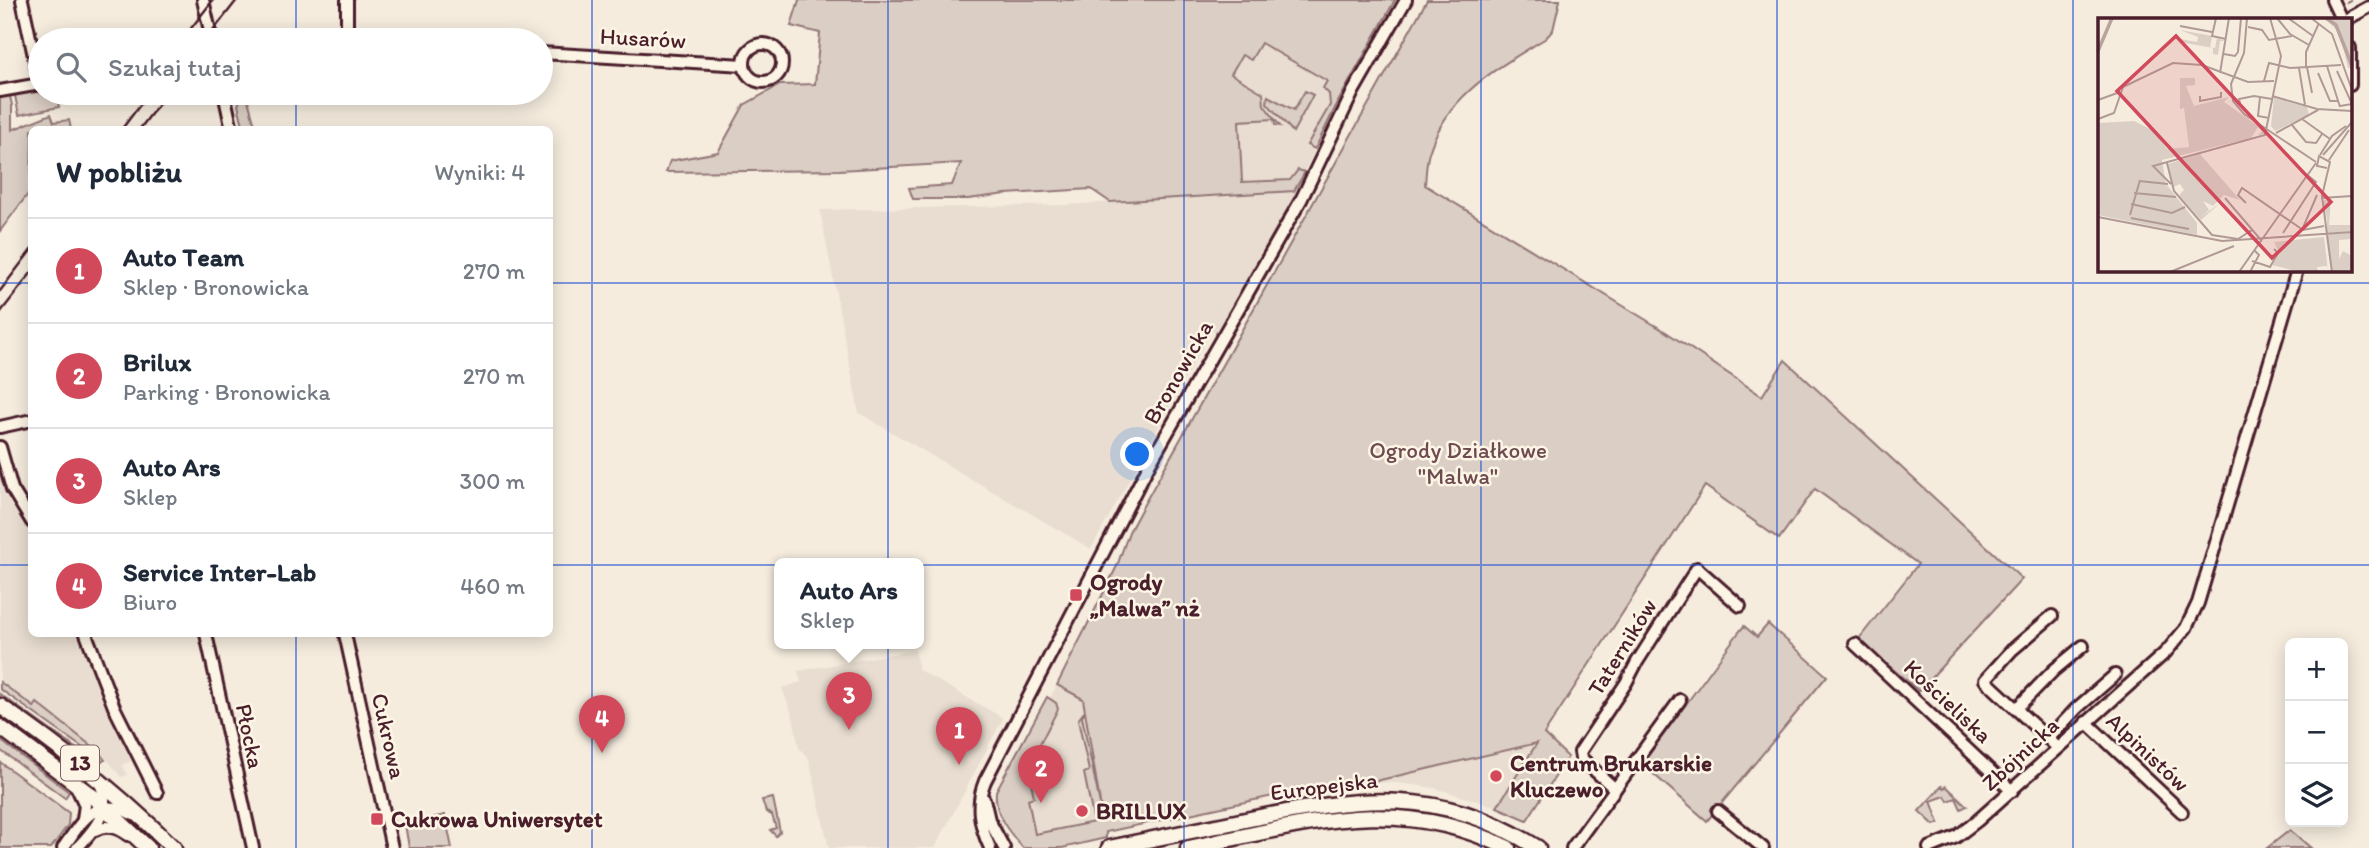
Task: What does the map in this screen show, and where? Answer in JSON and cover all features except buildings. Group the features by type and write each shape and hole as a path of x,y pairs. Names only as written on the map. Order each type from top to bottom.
{"main road":[{"name":"13","path":"0,706 58,746 174,848"},
{"name":"13","path":"0,727 66,775 146,848"},
{"name":"Europejska","path":"1109,848 1313,807 1351,801 1382,800 1419,803 1457,811 1500,827 1538,848"},
{"name":"Europejska","path":"1188,848 1314,823 1378,817 1405,817 1443,824 1479,835 1508,848"}],"street":[{"path":"22,0 28,28"},
{"path":"203,0 209,28"},
{"path":"347,0 347,28"},
{"name":"Bronowicka","path":"990,848 979,807 982,789 991,768 1150,463 1301,200 1353,92 1406,0"},
{"path":"2332,0 2341,18"},
{"path":"2349,18 2369,8"},
{"name":"Husarów","path":"553,54 744,65"},
{"path":"0,91 28,86"},
{"path":"227,105 231,126"},
{"name":"Zbójnicka","path":"1929,848 1956,837 1971,827 2176,642 2194,612 2297,271"},
{"path":"0,427 28,421"},
{"path":"0,447 12,489 28,515"},
{"name":"Taterników","path":"1615,789 1581,758 1580,752 1697,568 1740,606"},
{"path":"2052,616 2012,650 1985,680 2058,748"},
{"path":"87,637 114,707 157,793"},
{"name":"Płocka","path":"207,637 253,848"},
{"name":"Cukrowa","path":"346,637 392,848"},
{"name":"Kościeliska","path":"1855,644 2012,791"},
{"path":"2016,709 2054,670 2083,646"},
{"path":"2048,739 2076,709 2115,675"},
{"path":"1572,848 1680,700"},
{"name":"Alpinistów","path":"2086,722 2182,812"},
{"name":"Bronowicka","path":"991,768 985,786 985,806 991,826 1004,848"},
{"path":"63,848 86,811 83,798 66,775"},
{"path":"77,848 100,821 104,807 102,787 97,778"},
{"path":"83,819 104,807 122,810 154,828"},
{"path":"1718,811 1763,848"},
{"path":"90,834 100,827 116,827 146,848"}],"shaded area":[{"path":"1222,16 1348,86 1294,191 1296,195 1219,326 1212,330 1091,549 859,413 820,210 1064,205 1231,195"},
{"path":"0,477 6,497 28,530 28,637 78,637 108,713 131,761 122,765 127,775 121,777 100,751 37,702 33,706 0,681"},
{"path":"915,650 919,670 1003,718 935,848 829,848 809,759 799,748 793,717 782,688 801,682 798,671"},
{"path":"1057,685 1083,699 1106,833 1030,848 997,795"},
{"path":"1538,743 1497,807 1435,788 1368,782"}],"green space":[{"path":"799,0 1395,0 1315,149 1307,145 1330,105 1329,94 1323,88 1327,81 1261,43 1251,60 1242,55 1231,74 1263,93 1264,105 1280,126 1275,125 1274,119 1239,121 1242,182 1290,180 1298,170 1305,172 1294,191 1110,202 1091,189 968,199 913,199 909,188 952,185 961,163 839,170 666,172 670,161 718,152 744,105 780,85 815,84 820,33 791,26"},
{"name":"Ogrody Działkowe \"Malwa\"","path":"1427,0 1560,0 1553,30 1546,38 1476,85 1448,114 1429,153 1425,185 1666,332 1762,396 1785,360 2022,579 1919,691 1858,640 1918,564 1815,489 1779,539 1705,486 1544,734 1568,757 1527,820 1497,807 1537,743 1359,785 1301,790 1106,832 1106,838 1062,848 1023,848 1007,829 1000,815 996,791 1047,697 1056,703 1058,709 1028,767 1034,797 1028,799 1035,834 1094,822 1084,773 1089,771 1078,720 1084,712 1082,717 1101,809 1083,699 1057,685 1117,566 1129,532 1143,506"},
{"path":"28,88 28,105 59,107 19,115 14,91"},
{"path":"1305,91 1313,95 1293,132 1267,103 1268,96 1294,110"},
{"path":"9,92 12,130 51,114 54,122 69,120 70,126 28,126 28,194 0,231 0,94"},
{"path":"238,105 249,105 255,125 243,126"},
{"path":"1768,624 1827,676 1707,821 1642,764 1744,626 1757,637"},
{"path":"0,682 34,707 37,703 99,752 105,760 97,763 94,756 0,689"},
{"path":"0,694 91,759 90,765 0,700"},
{"path":"0,714 84,775 80,780 0,721"},
{"path":"0,740 69,792 65,798 0,750"},
{"path":"0,762 69,813 68,825 51,848 0,848"},
{"path":"1942,786 1946,786 1967,806 1961,809 1956,798 1948,801 1945,796 1931,801 1939,823 1934,825 1919,811"},
{"path":"773,798 780,832 776,836 770,830 776,828 772,815 766,812 762,800"},
{"path":"445,815 452,848 409,848 405,824"},
{"path":"2290,830 2311,848 2267,848"}],"waterway":[{"path":"2346,2 2350,0"}],"railway":[{"path":"191,28 213,0"},
{"path":"215,28 237,0"},
{"path":"124,126 140,105"},
{"path":"142,126 158,105"},
{"path":"0,291 28,254"},
{"path":"0,313 28,277"}],"place":[{"name":"Ogrody „Malwa” nż","path":"1076,595"},
{"name":"Auto Ars","path":"849,730"},
{"name":"Service Inter-Lab","path":"602,753"},
{"name":"Auto Team","path":"959,765"},
{"name":"Centrum Brukarskie Kluczewo","path":"1496,776"},
{"name":"Brilux","path":"1041,803"},
{"name":"BRILLUX","path":"1082,811"},
{"name":"Cukrowa Uniwersytet","path":"377,819"}]}
